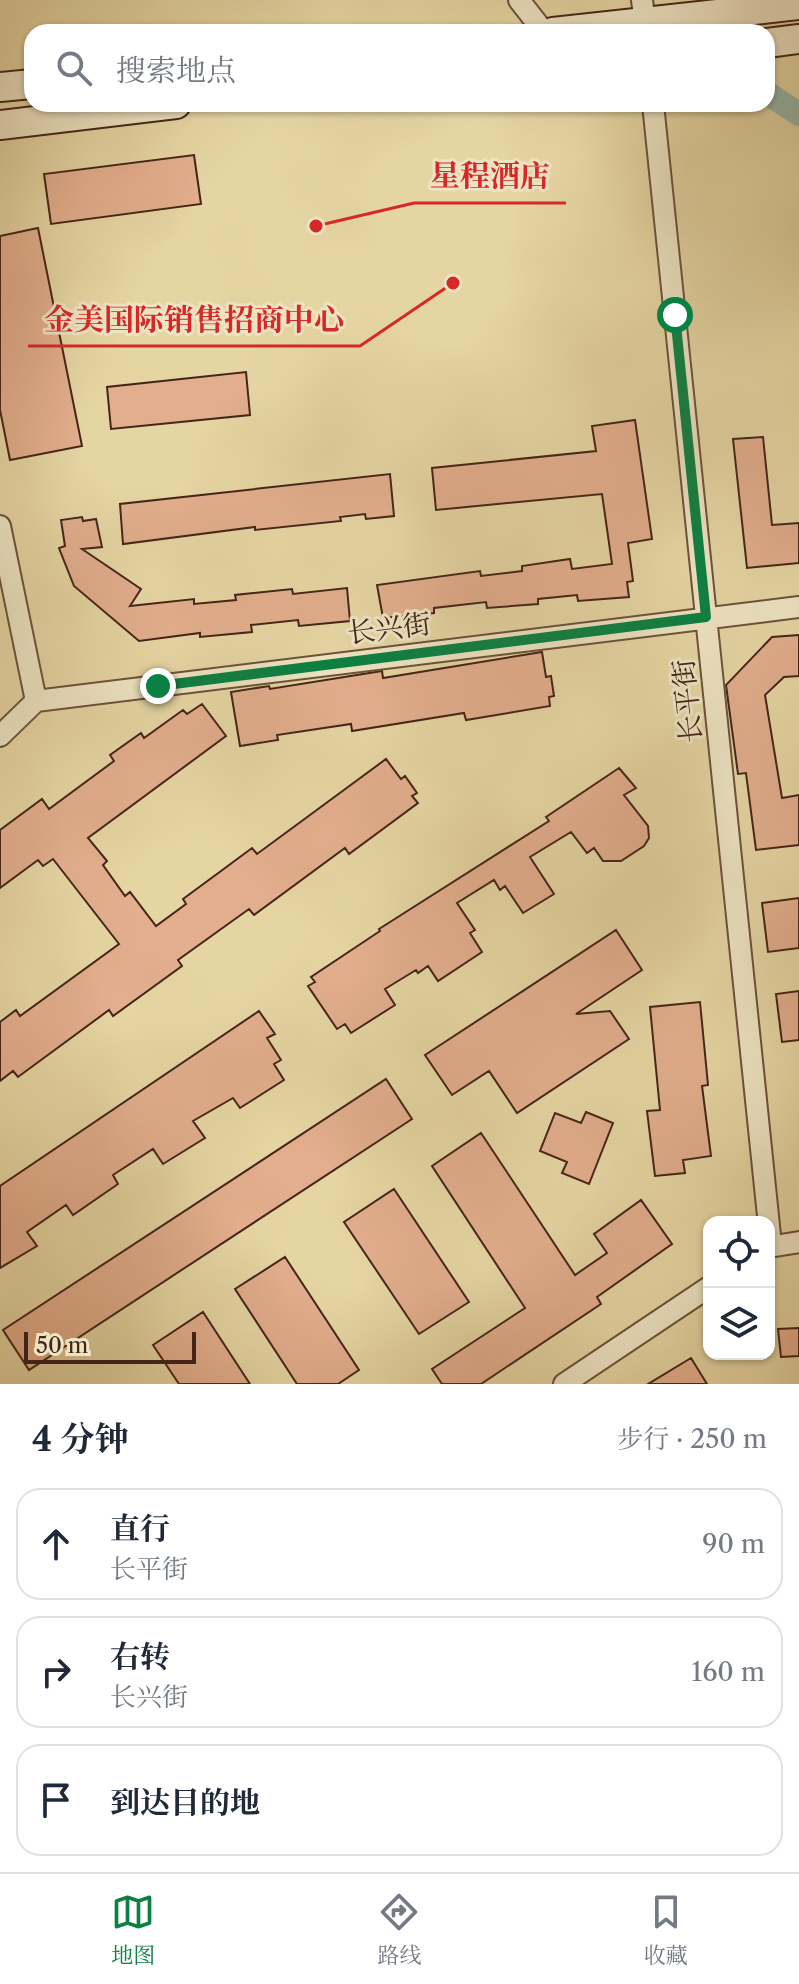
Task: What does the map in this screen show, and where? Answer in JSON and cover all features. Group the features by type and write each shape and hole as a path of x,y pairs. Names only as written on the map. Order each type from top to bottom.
{"main road":[{"path":"605,24 799,5"},
{"path":"775,42 799,39"},
{"path":"0,87 24,85"},
{"path":"0,125 109,112"}],"street":[{"path":"519,0 538,24"},
{"name":"长平街","path":"654,112 767,1216"},
{"path":"0,526 36,701 0,736"},
{"name":"长兴街","path":"36,701 799,607"},
{"path":"775,1245 799,1242"},
{"path":"564,1384 708,1288"}],"building":[{"path":"194,155 201,204 51,224 44,174"},
{"path":"38,228 82,446 10,460 0,410 0,236"},
{"path":"246,372 250,415 111,429 107,387"},
{"path":"635,420 652,539 628,543 633,581 627,582 629,597 578,601 577,595 538,599 538,604 487,608 486,602 434,608 434,613 383,618 377,585 480,571 481,576 522,571 522,566 570,559 572,569 612,564 602,494 436,510 432,468 596,451 592,426"},
{"path":"763,437 772,525 799,523 799,563 747,568 733,439"},
{"path":"390,474 394,516 366,519 365,514 340,517 341,521 255,530 255,527 123,544 120,504"},
{"path":"82,517 83,521 96,519 102,547 82,549 141,589 130,606 194,599 194,604 236,600 235,595 292,589 293,594 347,588 350,621 299,626 298,620 251,625 252,632 200,637 200,633 139,641 74,586 59,548 65,546 61,520"},
{"path":"799,635 799,676 784,677 765,695 782,798 799,795 799,845 756,850 746,773 738,774 726,685 772,637"},
{"path":"542,652 546,677 551,676 554,696 549,697 550,706 466,720 464,713 352,731 351,724 277,735 278,740 240,746 231,692 269,686 270,689 382,671 383,678"},
{"path":"202,704 226,736 88,838 107,861 103,865 125,896 130,892 156,926 186,904 183,899 252,848 257,854 386,759 401,779 405,776 417,793 412,796 418,803 349,854 345,848 254,915 249,909 178,960 182,966 113,1016 109,1010 18,1077 13,1071 0,1081 0,1022 16,1010 20,1016 119,944 53,859 43,866 38,860 0,888 0,830 42,799 49,809 114,761 110,755 141,733 144,738 183,710 187,714"},
{"path":"619,768 636,788 624,795 648,826 649,838 644,846 621,861 603,861 594,848 587,853 571,832 530,857 554,894 523,913 505,886 500,890 494,880 457,903 475,930 470,933 482,952 438,981 428,966 418,973 416,970 385,989 395,1005 351,1033 345,1024 337,1029 308,986 315,982 311,977 379,929 549,821 546,817"},
{"path":"799,898 799,948 768,952 762,903"},
{"path":"616,930 642,970 576,1014 610,1011 629,1039 517,1113 489,1071 452,1095 425,1055"},
{"path":"799,991 799,1040 782,1042 776,994"},
{"path":"700,1002 708,1085 702,1086 711,1156 683,1160 685,1173 655,1176 647,1111 660,1110 650,1007"},
{"path":"259,1011 275,1034 267,1038 281,1060 274,1064 284,1080 240,1108 233,1098 193,1121 205,1138 163,1164 153,1149 113,1175 118,1184 73,1215 66,1205 27,1232 37,1246 0,1268 0,1186"},
{"path":"386,1079 412,1119 29,1370 3,1330"},
{"path":"586,1112 613,1123 589,1184 562,1173 567,1162 540,1151 555,1113 581,1123"},
{"path":"481,1133 575,1275 607,1253 594,1234 641,1200 672,1244 597,1297 601,1304 481,1384 442,1384 432,1369 525,1308 432,1166"},
{"path":"394,1189 469,1302 419,1334 344,1222"},
{"path":"285,1257 359,1370 338,1384 297,1384 235,1289"},
{"path":"203,1312 250,1384 179,1384 153,1345"},
{"path":"799,1328 799,1356 781,1357 778,1329"},
{"path":"691,1358 707,1384 648,1384"}],"waterway":[{"path":"775,98 799,114"}],"place":[{"name":"星程酒店","path":"316,226"},
{"name":"金美国际销售招商中心","path":"453,283"}],"route":[{"path":"158,686 706,617 675,315"}]}
